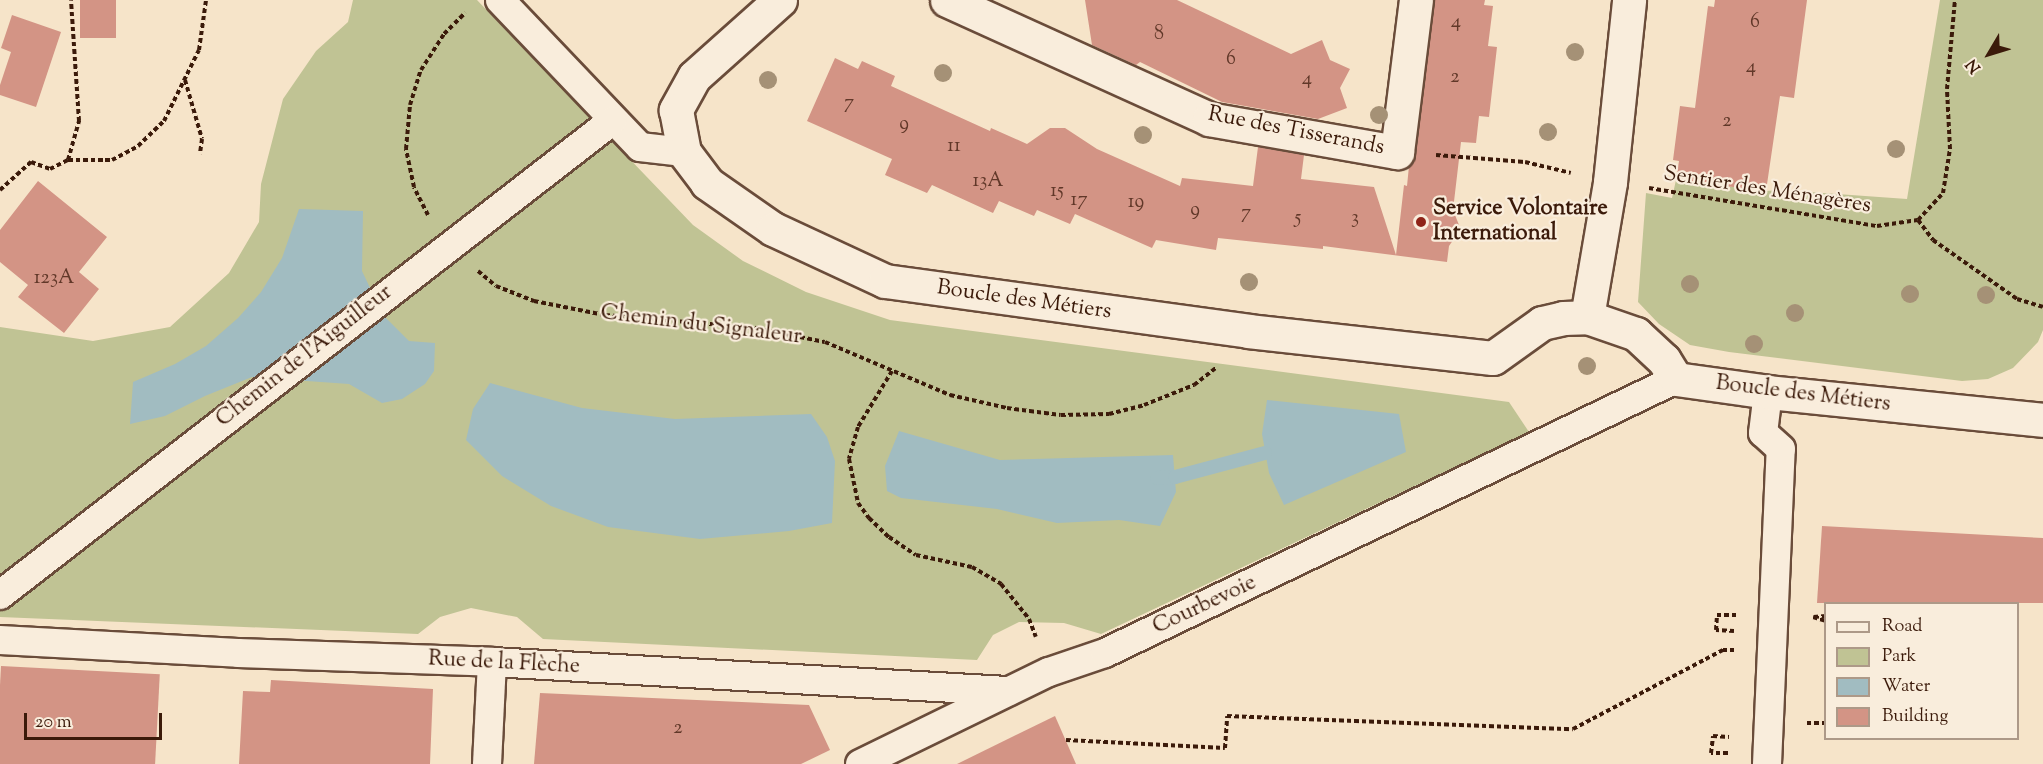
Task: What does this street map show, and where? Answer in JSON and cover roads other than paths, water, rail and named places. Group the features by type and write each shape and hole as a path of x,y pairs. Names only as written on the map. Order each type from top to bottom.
{"street":[{"path":"500,0 612,121 640,147 684,152"},
{"name":"Boucle des Métiers","path":"780,0 694,77 676,110 684,152 707,183 773,229 885,281 1248,331 1493,358 1542,323 1563,318 1587,317 1636,334 1664,360 1676,380 1768,392 2043,420"},
{"name":"Rue des Tisserands","path":"946,0 1209,119 1397,152 1407,4"},
{"path":"1587,317 1610,182 1629,0"},
{"name":"Chemin de l'Aiguilleur","path":"0,595 397,285 612,121"},
{"name":"Courbevoie","path":"860,764 1049,672 1105,653 1676,380"},
{"path":"1767,764 1781,449 1762,433 1768,392"},
{"name":"Rue de la Flèche","path":"0,640 238,653 492,662 1008,691"},
{"path":"487,764 492,662"}],"water":[{"path":"299,209 363,211 362,271 383,315 409,341 435,343 434,371 425,384 402,399 382,403 349,384 252,377 205,396 165,416 130,424 133,382 175,364 206,346 238,318 261,292 282,258"},
{"path":"490,383 582,408 675,419 811,414 827,437 835,461 832,523 789,531 700,539 608,527 551,506 502,476 466,440 473,409"},
{"path":"1267,400 1399,414 1406,452 1284,505 1269,473 1262,434"},
{"path":"899,431 1000,460 1173,455 1176,492 1160,526 1119,520 1057,523 997,509 901,498 887,491 885,466"}],"waterway":[{"path":"1157,478 1175,477 1265,453"}],"place":[{"name":"Service Volontaire International","path":"1421,222"}]}
